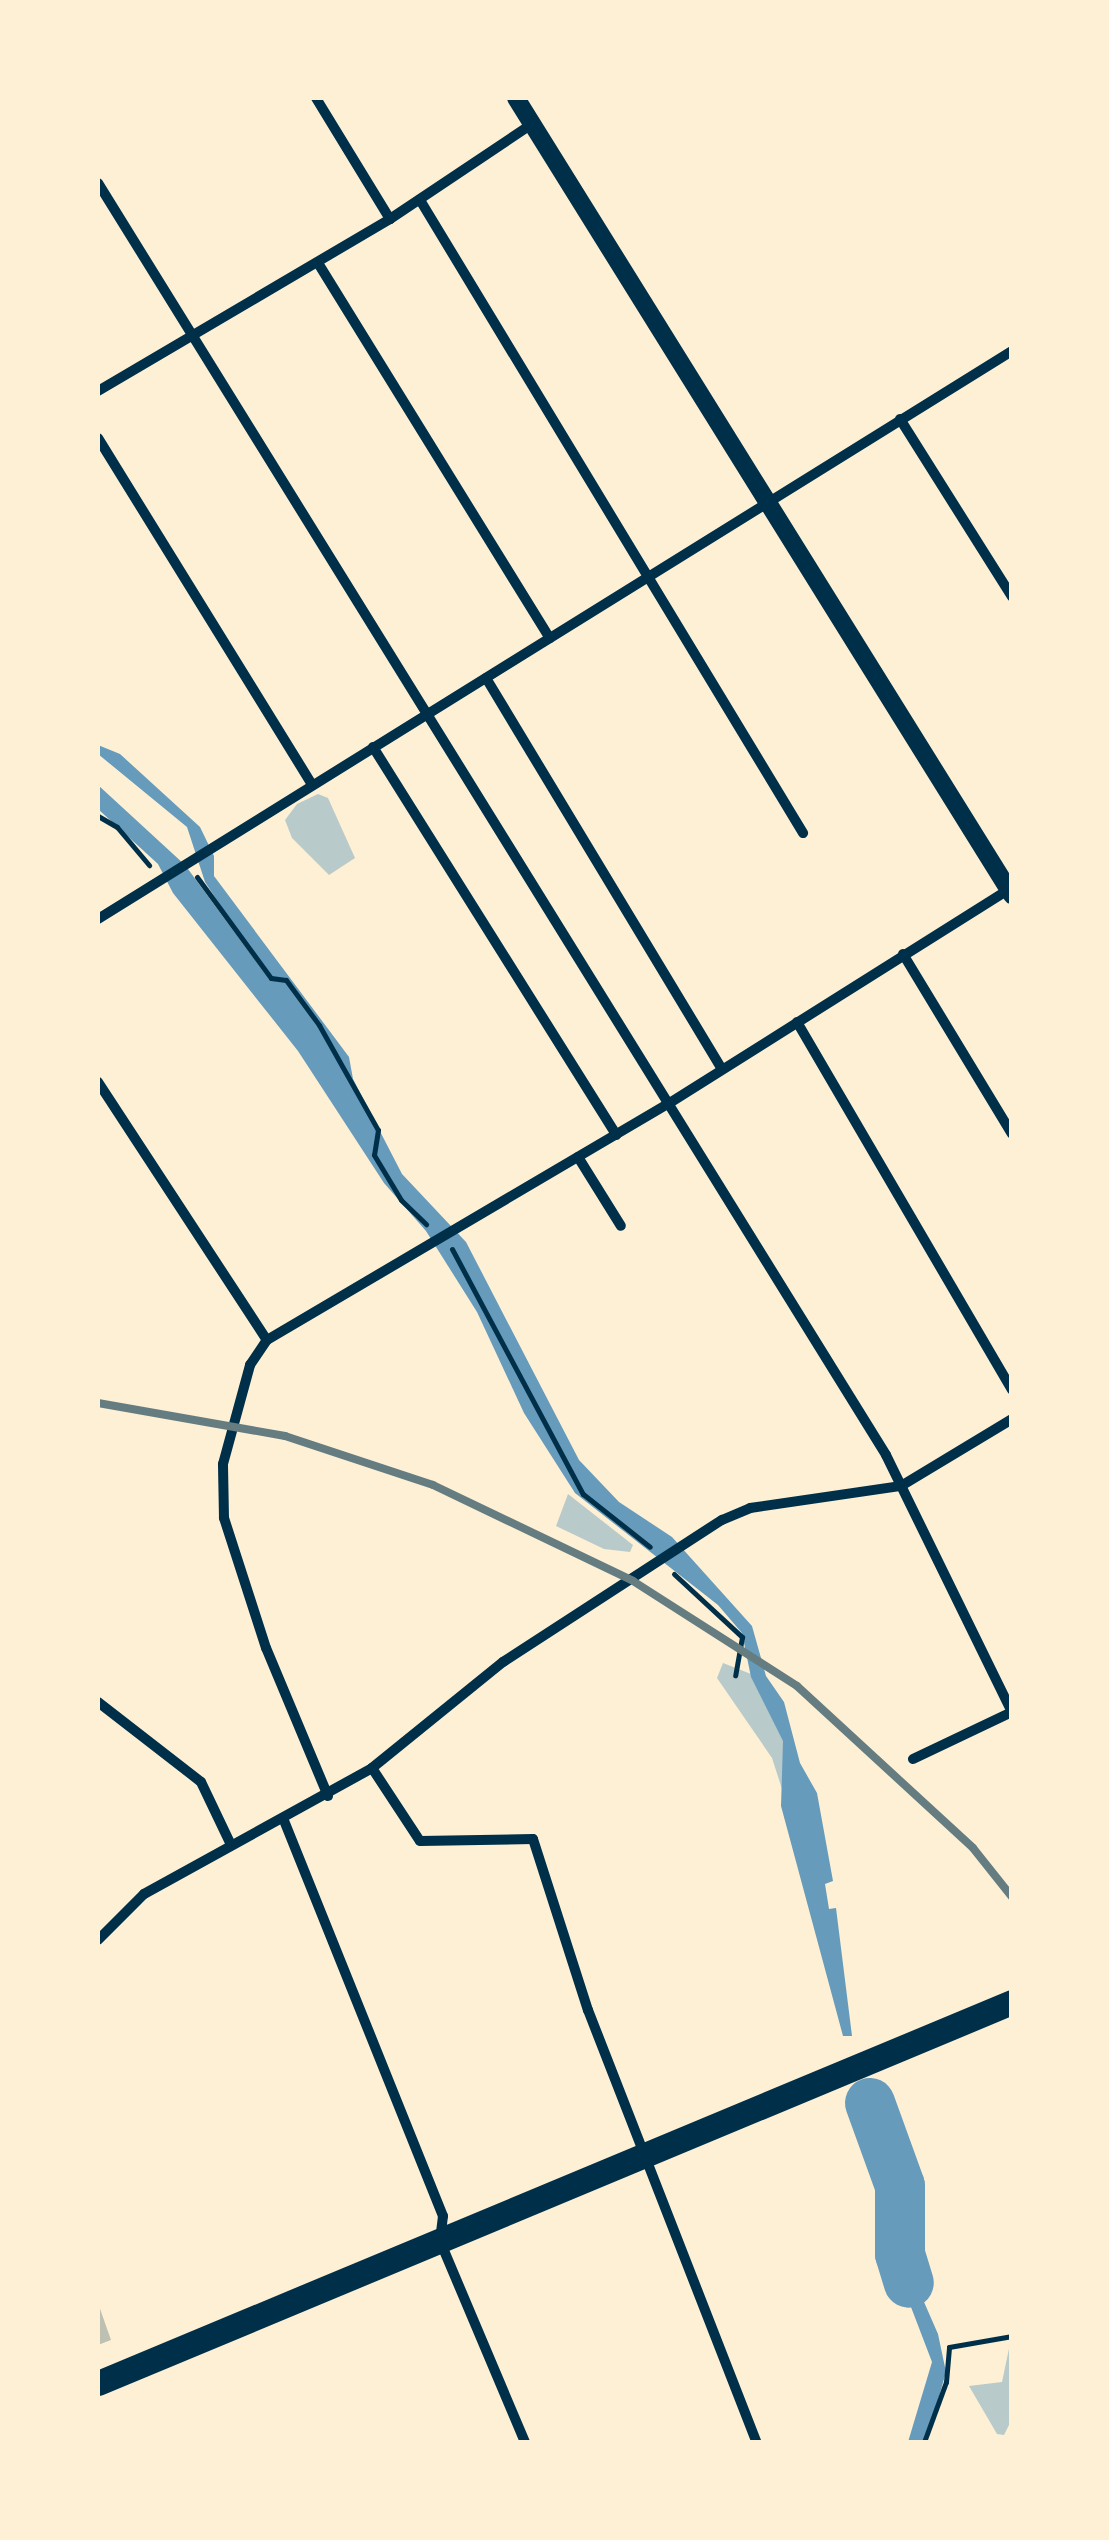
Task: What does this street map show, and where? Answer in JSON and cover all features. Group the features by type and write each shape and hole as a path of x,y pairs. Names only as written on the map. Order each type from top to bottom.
{"main road":[{"path":"98,2382 440,2241 647,2150 1012,2002"}],"street":[{"path":"316,98 390,219"},
{"path":"328,1796 233,1558 220,1486 250,1365 267,1340 616,1136 903,954 1010,891 516,98"},
{"path":"98,392 390,219 532,124"},
{"path":"98,183 901,1486 1012,1712 913,1759"},
{"path":"420,200 803,833"},
{"path":"318,262 550,638"},
{"path":"98,920 1012,351"},
{"path":"900,418 1012,596"},
{"path":"98,438 312,784"},
{"path":"486,678 722,1069"},
{"path":"373,746 616,1136"},
{"path":"903,954 1012,1134"},
{"path":"797,1022 1012,1390"},
{"path":"98,1082 267,1340"},
{"path":"578,1157 621,1226"},
{"path":"98,1940 144,1894 328,1796 372,1768 504,1662 750,1508 901,1486 1012,1419"},
{"path":"98,1702 201,1782 231,1845"},
{"path":"372,1768 420,1840 533,1840 588,2010 647,2150 756,2442"},
{"path":"283,1818 443,2216 440,2241 525,2442"}],"path":[{"path":"98,816 116,827 162,878"},
{"path":"188,862 271,978 286,980 319,1024 378,1130 374,1155 401,1200 432,1229"},
{"path":"436,1241 472,1277 554,1449 583,1494 654,1550"},
{"path":"664,1562 742,1637 735,1675"},
{"path":"924,2442 946,2382 949,2348 1012,2336"}],"shaded area":[{"path":"318,794 328,798 355,858 329,875 292,838 285,820 297,804"},
{"path":"568,1494 633,1545 630,1552 604,1549 556,1526"},
{"path":"723,1663 751,1674 771,1706 785,1739 782,1789 772,1758 717,1678"},
{"path":"1011,2339 1010,2423 1004,2435 997,2434 969,2386 1002,2382"}],"water":[{"path":"98,745 120,754 200,827 214,856 214,876 349,1057 353,1079 402,1174 466,1242 579,1460 619,1502 672,1537 752,1626 766,1676 784,1702 800,1763 817,1793 833,1881 825,1884 829,1909 836,1908 852,2036 843,2036 781,1806 783,1741 751,1677 742,1633 718,1605 575,1493 524,1413 477,1312 426,1231 384,1183 298,1051 173,893 158,864 98,809 98,785 185,865 266,975 205,882 187,827 98,754"},
{"path":"898,2218 904,2219 907,2263 938,2334 946,2372 926,2442 908,2442 932,2362 893,2260"}],"building":[{"path":"98,2303 111,2340 98,2345"}],"waterway":[{"path":"870,2103 900,2186 900,2254 909,2283"}],"railway":[{"path":"98,1403 285,1436 433,1485 633,1581 797,1686 973,1848 1012,1897"}]}
